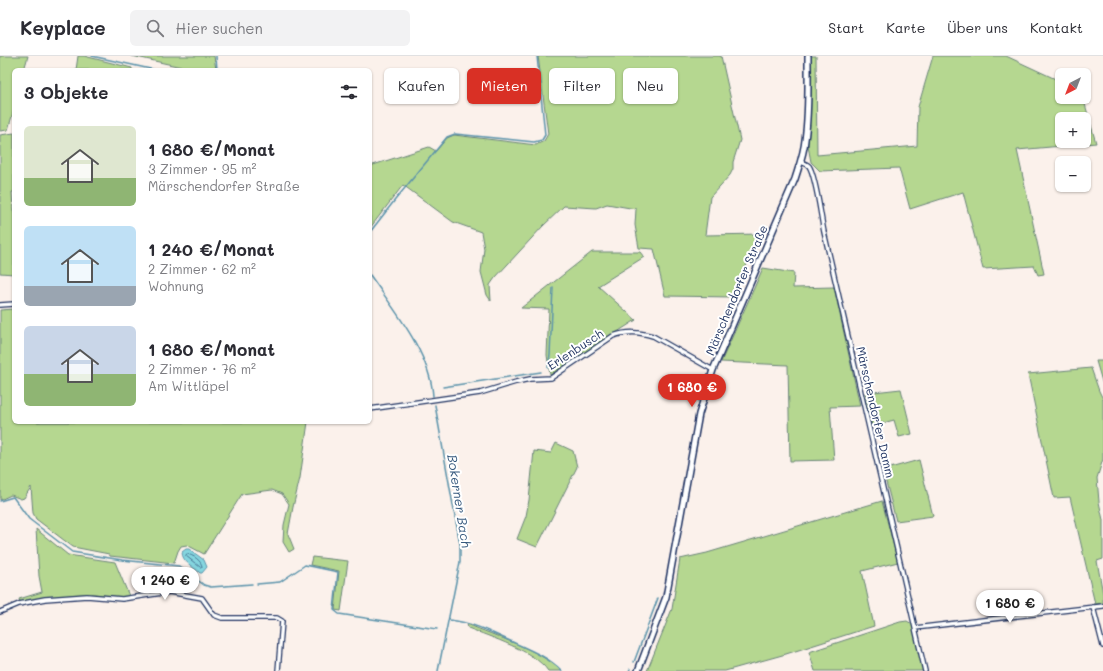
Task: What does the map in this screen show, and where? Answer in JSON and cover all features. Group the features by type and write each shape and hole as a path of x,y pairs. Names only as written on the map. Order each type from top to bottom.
{"street":[{"name":"Märschendorfer Straße","path":"638,671 666,597 699,414 713,370 795,179 800,162 808,120 808,56"},
{"name":"Märschendorfer Damm","path":"800,162 809,166 813,175 824,232 925,671"},
{"path":"0,305 12,304"},
{"name":"Erlenbusch","path":"372,409 480,393 530,379 551,378 613,336 622,333 638,332 653,336 713,370"},
{"path":"0,612 19,604 46,599 87,596 122,599 169,592 202,598 214,615 222,618 277,618 282,621 278,671"},
{"path":"915,628 1103,606"},
{"path":"1093,607 1103,646"}],"green space":[{"path":"0,56 28,56 25,68 12,68 12,116 8,130 0,131"},
{"path":"78,56 84,56 132,68 76,68"},
{"path":"132,56 214,56 216,68 186,68"},
{"path":"538,56 721,56 740,140 733,162 733,169 730,175 710,197 705,235 762,234 749,259 734,297 665,296 654,249 639,248 635,225 636,209 607,204 596,208 564,206 543,226 495,278 490,285 491,301 487,295 481,272 484,249 481,232 453,222 403,185 372,225 372,165 429,147 436,151 447,138 454,135 536,145 544,141 548,134 541,79 541,68 540,68"},
{"path":"810,56 816,56 817,155 917,146 918,107 933,56 1006,56 1055,79 1055,104 1085,104 1087,112 1055,112 1055,147 1017,150 1044,274 1038,275 1034,266 983,269 963,192 910,209 899,168 820,171 811,162 808,146"},
{"path":"1091,125 1096,143 1091,143"},
{"path":"12,133 12,274 0,273 0,135"},
{"path":"592,252 640,252 644,257 598,286 636,320 550,375 547,355 549,309 521,308"},
{"path":"763,268 794,273 793,288 834,287 860,406 830,407 834,460 790,461 788,365 721,362"},
{"path":"12,309 12,424 308,424 300,478 288,534 294,549 289,552 283,542 284,525 289,504 282,494 272,490 242,494 204,554 187,545 181,546 174,563 110,556 109,554 73,547 36,519 33,513 31,487 24,498 21,499 11,495 0,500 0,310"},
{"path":"1096,361 1103,361 1103,385"},
{"path":"1091,368 1103,399 1103,459 1097,478 1099,502 1103,520 1103,559 1097,561 1103,594 1103,603 1095,604 1070,497 1054,498 1028,374"},
{"path":"901,389 912,434 899,437 894,420 872,426 865,393"},
{"path":"556,443 573,451 577,467 537,547 517,539 526,516 534,451 551,453"},
{"path":"919,460 933,516 896,521 883,470"},
{"path":"882,501 898,562 862,571 874,626 786,654 725,671 647,671 672,609 680,559 707,553"},
{"path":"36,529 68,555 115,562 129,596 119,597 80,594 20,603 19,599 42,592 39,576"},
{"path":"312,557 348,561 341,611 335,610 339,571 310,565"},
{"path":"907,621 912,624 923,671 815,671 809,652"},
{"path":"467,624 530,650 553,663 562,671 548,671 542,664 523,651 500,640 468,628"}],"water":[{"path":"189,549 204,560 207,567 202,573 200,573 184,559 182,552"}],"waterway":[{"name":"Bokerner Bach","path":"92,56 146,68"},
{"path":"216,56 217,68"},
{"path":"372,229 447,137 455,134 534,142 542,140 545,135 537,56"},
{"name":"Bokerner Bach","path":"372,278 400,317 418,348 425,364 433,396"},
{"path":"548,368 553,288"},
{"path":"443,387 541,372"},
{"name":"Bokerner Bach","path":"435,405 460,544 460,562 438,671"},
{"path":"0,501 13,497 29,519 72,552 122,560 179,566 204,585 211,587 252,584"},
{"path":"257,584 280,582 305,565 338,572 334,610 339,614 437,629"},
{"path":"634,662 658,598"},
{"path":"449,620 479,627 494,633 537,653 562,671"}]}
